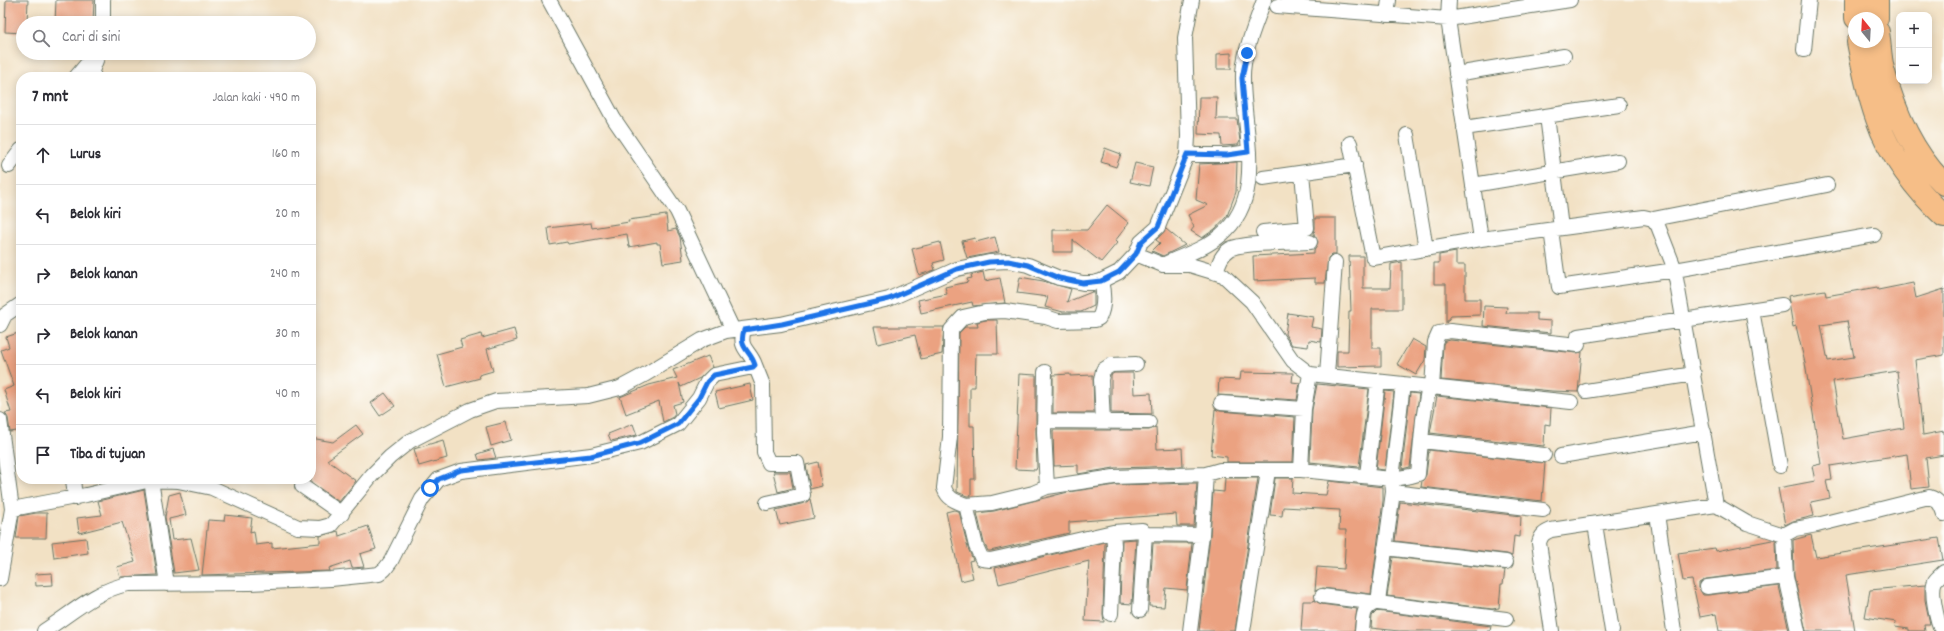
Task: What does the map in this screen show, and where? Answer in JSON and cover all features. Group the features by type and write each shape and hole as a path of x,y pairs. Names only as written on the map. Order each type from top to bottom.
{"highway":[{"path":"1856,0 1856,12"},
{"path":"1877,12 1878,0"},
{"path":"1859,48 1865,78 1877,120 1896,157 1919,191 1944,216"},
{"path":"1880,48 1883,68 1898,113 1914,146 1944,184"}],"street":[{"path":"103,0 103,16"},
{"path":"549,0 614,119 677,211 714,286 738,330 744,347 755,365 763,385 764,452 768,462 797,463 803,496 767,503"},
{"path":"193,484 212,488 298,527 320,528 331,524 342,514 372,475 410,441 470,410 496,401 588,396 620,388 702,340 726,331 782,324 889,299 957,269 989,262 1008,261 1028,265 1059,278 1083,283 1101,281 1119,272 1136,254 1141,242 1158,227 1187,154 1188,136 1185,38 1192,0"},
{"path":"1163,265 1220,236 1230,226 1242,209 1248,192 1248,152 1242,78 1247,53 1264,0"},
{"path":"1387,14 1389,0"},
{"path":"1449,0 1448,19 1481,239"},
{"path":"1277,6 1330,5 1387,14 1448,19 1570,0"},
{"path":"1804,50 1809,0"},
{"path":"1456,74 1564,56"},
{"path":"80,72 91,60"},
{"path":"92,72 95,60"},
{"path":"1464,128 1619,105"},
{"path":"1547,116 1554,172 1559,287 1675,270 1874,235"},
{"path":"1407,135 1426,249"},
{"path":"1350,143 1373,258 1481,239 1644,217 1653,219 1827,185"},
{"path":"1187,154 1227,155 1248,152"},
{"path":"9,166 16,157"},
{"path":"1473,185 1618,161"},
{"path":"1263,178 1354,165"},
{"path":"1263,232 1307,228 1302,172"},
{"path":"1653,219 1658,226 1675,270 1685,320 1716,505"},
{"path":"1216,272 1221,256 1231,248 1310,242"},
{"path":"1136,254 1163,265 1190,265 1223,275 1252,302 1293,361 1310,374 1571,402"},
{"path":"1327,375 1335,262"},
{"path":"1101,281 1104,292 1102,308 1099,318 1095,320 1058,321 1046,317 1005,311 985,312 963,317 951,330 950,437 944,488 950,499 966,505 992,503 1033,493 1047,487 1114,477 1206,474 1220,470 1301,470 1368,475 1393,485 1543,510"},
{"path":"1393,485 1418,474 1427,396 1432,387 1435,342 1439,333 1444,331 1578,340 1685,320 1782,305"},
{"path":"0,324 5,315 16,307"},
{"path":"1752,310 1780,466"},
{"path":"1103,422 1101,380 1103,370 1111,365 1136,364"},
{"path":"44,631 88,601 117,586 128,584 287,582 378,574 385,569 391,561 422,499 439,479 461,470 591,456 640,443 678,424 699,398 707,382 714,375 749,369 755,365"},
{"path":"1045,372 1044,421 1047,487"},
{"path":"1301,470 1304,409 1310,374"},
{"path":"1586,391 1694,374"},
{"path":"1368,475 1378,381"},
{"path":"1378,602 1393,485 1403,384"},
{"path":"1221,403 1304,409"},
{"path":"0,420 4,472 12,509 0,579"},
{"path":"1044,421 1149,422"},
{"path":"1561,456 1704,432"},
{"path":"1422,441 1544,455"},
{"path":"1243,631 1268,471"},
{"path":"1190,631 1202,535 1206,474"},
{"path":"74,484 75,498"},
{"path":"12,509 75,498 134,484"},
{"path":"152,484 167,584"},
{"path":"302,486 342,514"},
{"path":"1552,631 1539,543 1540,537 1551,530 1716,505 1747,523 1784,534 1794,529 1817,525 1929,496 1936,499 1941,504 1944,514"},
{"path":"966,505 976,546 982,559 990,560 1113,532 1142,530 1146,534 1202,535"},
{"path":"1657,514 1674,631"},
{"path":"1595,524 1612,631"},
{"path":"1111,614 1113,532"},
{"path":"1140,610 1146,534"},
{"path":"1784,534 1786,576 1798,631"},
{"path":"1385,548 1506,562"},
{"path":"1942,631 1938,624 1933,590 1935,582 1944,572"},
{"path":"1707,587 1786,576"},
{"path":"1322,596 1506,619"},
{"path":"1362,631 1364,611 1368,606 1378,602"}],"building":[{"path":"6,0 28,0 27,16 16,16 16,33 5,32"},
{"path":"56,0 94,0 93,16 55,16"},
{"path":"1231,53 1231,69 1217,69 1217,54"},
{"path":"1199,97 1217,97 1216,119 1237,119 1240,141 1238,145 1222,146 1221,135 1198,134"},
{"path":"1105,148 1121,154 1116,167 1101,162"},
{"path":"1237,162 1236,192 1227,216 1215,229 1202,238 1191,231 1194,227 1188,215 1208,205 1196,200 1199,164"},
{"path":"1135,163 1153,167 1149,186 1130,182"},
{"path":"1107,205 1129,223 1115,241 1117,243 1101,262 1073,240 1073,252 1053,252 1053,230 1087,230"},
{"path":"666,215 668,231 676,229 680,237 683,260 663,263 660,244 657,244 657,242 629,247 627,234 568,244 567,242 550,245 548,228 591,223 592,228 629,222 628,220"},
{"path":"1315,218 1336,218 1336,254 1332,254 1328,258 1325,283 1315,283 1315,278 1254,281 1253,256 1314,253 1318,242 1314,234"},
{"path":"1166,229 1185,245 1163,256 1152,251 1160,243 1156,240"},
{"path":"995,237 999,252 967,258 962,241 975,238 976,242"},
{"path":"940,242 944,260 933,263 935,270 919,275 912,249"},
{"path":"1456,252 1456,265 1465,265 1465,299 1480,299 1480,315 1451,316 1446,323 1446,284 1434,284 1434,263 1439,263 1439,255"},
{"path":"1349,256 1363,256 1363,288 1390,288 1391,264 1402,262 1402,309 1372,309 1372,348 1381,348 1381,366 1337,367 1337,351 1348,351 1349,311 1351,311"},
{"path":"983,272 985,281 1000,278 1005,303 973,306 972,302 921,313 918,300 947,294 945,287 968,282 967,279 972,278 971,275"},
{"path":"1020,277 1043,281 1071,289 1067,302 1094,291 1094,306 1081,312 1063,312 1045,307 1048,297 1017,293"},
{"path":"1913,283 1916,298 1944,289 1944,355 1915,360 1923,435 1944,431 1944,455 1926,458 1929,487 1911,489 1907,454 1830,466 1832,480 1826,481 1830,498 1811,502 1814,516 1793,521 1785,525 1778,488 1815,481 1812,466 1821,464 1805,363 1796,326 1793,327 1788,296 1825,290 1826,296 1877,287 1878,290","holes":["1847,321 1854,357 1828,361 1821,325","1897,371 1904,428 1843,439 1833,381"]},
{"path":"1484,306 1507,307 1506,313 1537,313 1537,320 1551,321 1551,333 1483,326"},
{"path":"1288,313 1313,317 1311,327 1322,329 1321,342 1309,340 1308,347 1292,345 1285,334"},
{"path":"997,320 998,354 976,354 975,387 970,387 970,426 974,426 975,479 971,479 971,496 967,496 957,492 959,333 965,327 978,327 977,322"},
{"path":"874,327 944,327 942,354 921,359 915,335 878,344"},
{"path":"514,329 517,340 487,349 493,371 479,375 480,378 446,387 437,354 462,347 460,340 481,334 482,338"},
{"path":"16,334 16,431 10,432 8,418 5,413 11,412 4,390 14,386 1,350 9,347 6,337"},
{"path":"1412,339 1426,347 1425,360 1416,375 1397,364"},
{"path":"1450,340 1577,353 1582,352 1578,392 1552,391 1441,380 1443,344 1445,341"},
{"path":"708,356 713,367 700,378 681,387 679,383 683,402 673,405 675,414 673,417 663,422 659,401 626,414 620,397 649,385 677,378 673,370"},
{"path":"1241,372 1293,373 1292,382 1300,383 1297,400 1218,395 1219,379 1240,380"},
{"path":"1114,373 1133,373 1134,394 1151,393 1152,414 1111,413 1111,375"},
{"path":"1019,374 1036,375 1036,470 1015,469"},
{"path":"1070,374 1070,376 1093,375 1094,413 1053,413 1053,375"},
{"path":"750,384 753,400 719,408 715,392"},
{"path":"1317,384 1369,389 1359,467 1310,462 1312,410"},
{"path":"1385,391 1394,392 1385,470 1376,469"},
{"path":"385,393 395,406 380,416 371,403"},
{"path":"1410,393 1419,394 1410,467 1402,469"},
{"path":"1437,396 1551,408 1550,425 1545,424 1544,446 1430,433"},
{"path":"1215,409 1220,411 1295,417 1293,462 1227,462 1227,457 1211,455"},
{"path":"506,422 511,440 491,446 486,427"},
{"path":"633,424 637,435 611,441 608,434"},
{"path":"356,425 363,434 327,460 356,481 339,502 314,484 316,484 316,439 333,442"},
{"path":"1156,427 1157,449 1182,448 1183,466 1114,468 1078,474 1078,465 1054,466 1053,430 1149,430"},
{"path":"443,440 447,458 419,466 414,449"},
{"path":"493,449 496,458 479,460 477,454"},
{"path":"1429,450 1545,463 1542,501 1421,487 1422,481 1426,475"},
{"path":"818,462 822,486 810,489 806,465"},
{"path":"773,472 790,472 793,488 778,492"},
{"path":"1225,478 1258,478 1235,631 1199,631 1210,536 1213,491 1224,492"},
{"path":"1275,478 1293,478 1292,493 1326,495 1329,481 1383,487 1383,501 1371,594 1323,588 1315,591 1317,567 1344,569 1346,530 1339,530 1340,510 1283,507 1282,516 1270,515"},
{"path":"1197,483 1194,526 1177,526 1176,514 1069,522 1069,533 988,551 984,543 977,513 994,511 1068,492 1115,485"},
{"path":"144,490 157,575 120,577 117,567 135,562 122,522 79,533 77,518 102,515 98,501"},
{"path":"180,492 186,515 169,519 172,540 191,538 199,570 174,573 165,517 169,495"},
{"path":"810,499 814,518 780,525 776,510 805,503"},
{"path":"1400,502 1521,516 1520,537 1514,536 1512,556 1507,554 1395,541"},
{"path":"954,510 959,511 968,548 973,560 969,561 973,578 961,581 946,512"},
{"path":"47,513 46,538 16,538 19,516"},
{"path":"225,515 252,518 250,532 254,531 256,545 272,543 272,548 320,543 320,536 338,531 339,536 368,526 376,549 360,554 364,567 352,568 350,561 329,568 330,571 202,575 208,520 224,521"},
{"path":"1811,535 1816,557 1939,538 1943,560 1846,575 1855,631 1806,631 1794,576 1793,540"},
{"path":"86,538 88,553 54,558 52,542"},
{"path":"1136,539 1132,604 1120,603 1122,540"},
{"path":"1772,540 1776,541 1777,570 1706,579 1699,583 1699,588 1703,595 1708,595 1779,586 1789,631 1719,631 1716,614 1700,617 1692,580 1683,581 1678,553 1715,548 1716,551"},
{"path":"1105,542 1104,622 1085,621 1089,561 999,584 995,568"},
{"path":"1153,543 1192,543 1187,590 1166,588 1164,607 1149,606"},
{"path":"1393,557 1505,570 1503,584 1501,584 1499,608 1492,609 1387,596"},
{"path":"52,573 53,585 36,586 35,574"},
{"path":"1925,585 1925,600 1930,624 1924,624 1925,631 1909,631 1909,629 1895,627 1896,622 1865,617 1870,590"},
{"path":"1314,600 1321,604 1357,609 1354,631 1301,631 1303,601"},
{"path":"1377,611 1491,626 1490,631 1399,631 1371,628 1372,616"}],"route":[{"path":"430,488 439,479 461,470 528,464 591,456 640,443 678,424 699,398 707,382 714,375 749,369 755,365 742,341 744,330 782,324 889,299 957,269 989,262 1008,261 1028,265 1059,278 1083,283 1101,281 1119,272 1136,254 1141,242 1158,227 1168,198 1187,154 1227,155 1248,152 1242,78 1247,53"}]}
